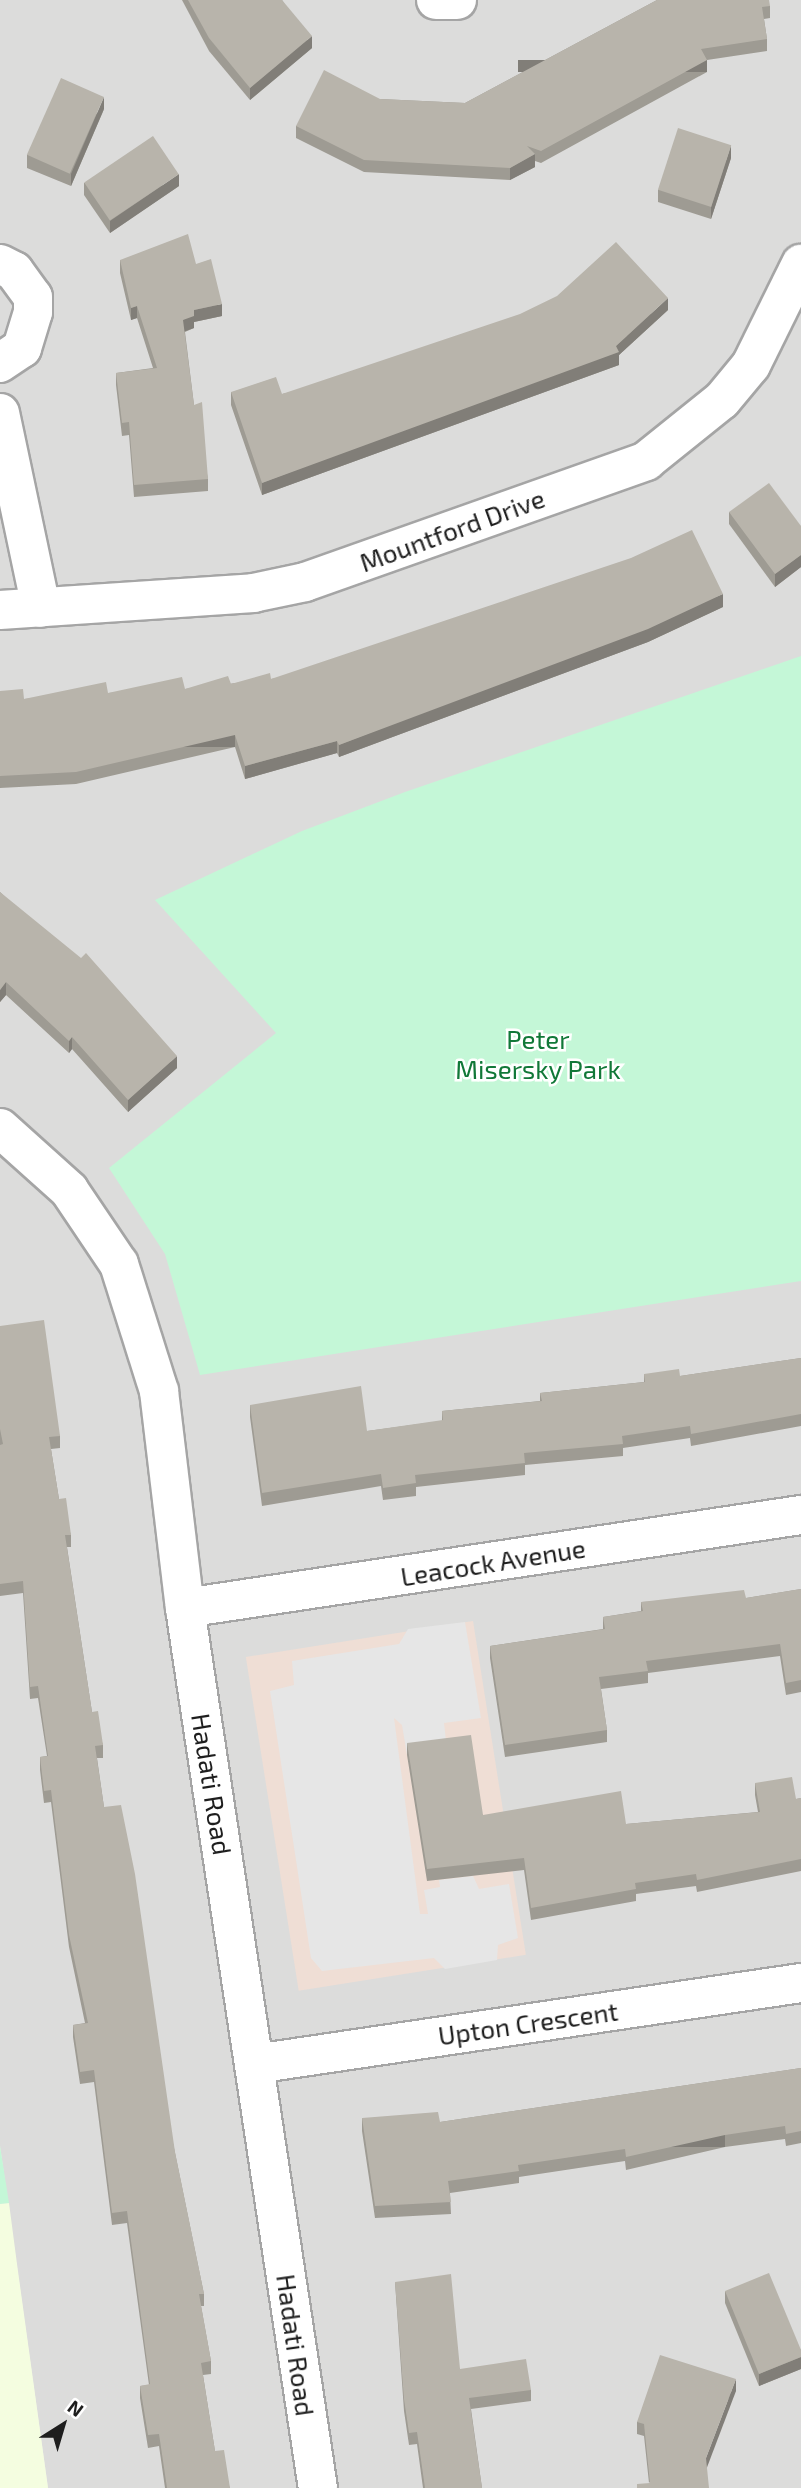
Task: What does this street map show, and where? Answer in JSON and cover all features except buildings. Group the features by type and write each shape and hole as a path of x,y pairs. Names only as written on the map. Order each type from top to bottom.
{"street":[{"path":"436,0 457,0"},
{"path":"0,264 14,271 33,297 33,312 22,348 0,363"},
{"name":"Mountford Drive","path":"0,610 253,593 305,583 646,461 722,400 751,365 801,264"},
{"path":"0,413 41,608"},
{"name":"Hadati Road","path":"0,1128 69,1190 119,1264 159,1391 185,1608 318,2488"},
{"name":"Leacock Avenue","path":"185,1608 801,1515"},
{"name":"Upton Crescent","path":"255,2064 801,1983"}],"shaded area":[{"path":"0,0 801,0 801,2488 48,2488 0,2146"},
{"path":"473,1621 526,1955 299,1991 246,1657"},
{"path":"465,1622 481,1718 444,1723 447,1749 407,1755 402,1725 394,1718 420,1914 428,1914 424,1890 440,1887 439,1880 473,1876 479,1889 509,1884 518,1938 498,1945 497,1960 445,1969 434,1958 322,1971 311,1958 270,1691 294,1685 292,1661 399,1644 408,1629"},
{"path":"9,2203 48,2488 0,2488 0,2204"}],"green space":[{"name":"Peter Misersky Park","path":"801,656 801,1281 200,1375 165,1254 109,1168 276,1033 155,900 302,831 405,792"},
{"path":"0,2146 9,2203 0,2204"}]}
